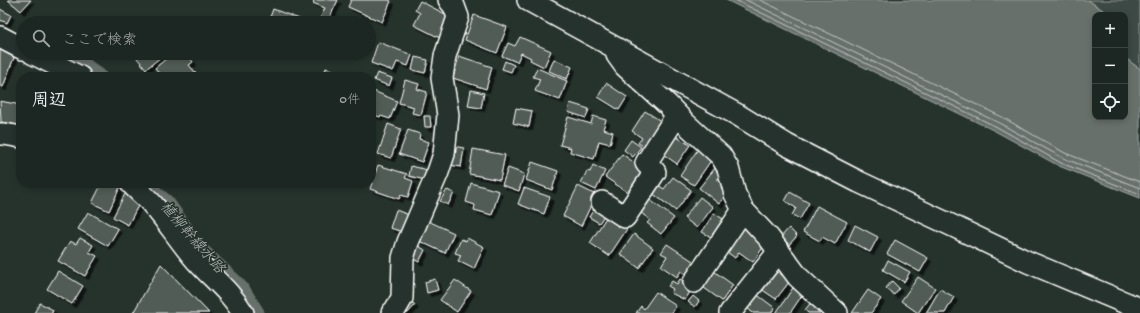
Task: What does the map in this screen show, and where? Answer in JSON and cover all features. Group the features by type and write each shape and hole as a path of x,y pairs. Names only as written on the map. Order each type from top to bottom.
{"street":[{"path":"392,313 402,298 403,258 408,242 438,172 444,154 448,115 442,78 445,56 458,17 454,6 449,0"},
{"path":"528,0 738,115 787,145 859,182 1028,262 1140,309"},
{"path":"0,37 16,45"},
{"path":"609,45 625,66 721,156 728,168 735,194 743,210 769,238 798,277 837,313"},
{"path":"46,60 70,72"},
{"path":"602,202 625,217 655,172 646,163 677,115"},
{"path":"0,134 16,136"},
{"path":"136,188 152,204 196,260 228,291 243,313"},
{"path":"694,282 743,210"},
{"path":"730,313 779,251"}],"shaded area":[{"path":"1088,0 1140,0 1140,69 1128,60 1128,12 1106,12"}],"water":[{"path":"726,0 1088,0 1106,12 1092,12 1092,120 1128,120 1128,60 1140,69 1140,198 1059,166 995,131"}],"building":[{"path":"8,0 31,0 21,11"},
{"path":"314,0 338,0 330,16 321,16 325,8 313,3"},
{"path":"351,0 391,1 382,22 376,19 376,16 368,16 348,7"},
{"path":"420,1 451,17 440,38 414,25 420,13 415,10"},
{"path":"0,9 11,15 7,23 0,20"},
{"path":"273,9 291,16 270,16"},
{"path":"474,15 507,27 497,53 465,40"},
{"path":"520,37 551,51 544,67 530,60 531,58 521,53 517,62 502,56 508,43 515,46"},
{"path":"378,42 412,55 408,66 397,62 393,71 371,63 372,60 376,60 376,48"},
{"path":"0,46 16,52 3,87 0,86"},
{"path":"459,56 492,67 486,89 453,78"},
{"path":"415,57 428,60 425,73 412,70"},
{"path":"554,59 572,67 567,79 549,71"},
{"path":"139,60 157,60 146,69"},
{"path":"165,60 192,60 193,62 189,65 195,72 158,72 155,68"},
{"path":"505,61 514,65 511,72 502,69"},
{"path":"326,68 338,72 325,72"},
{"path":"537,68 567,81 560,100 535,91 540,79 533,77"},
{"path":"377,73 392,78 389,86 376,81"},
{"path":"405,80 419,84 417,89 427,92 421,115 412,113 414,107 399,103"},
{"path":"606,83 627,97 619,110 598,97"},
{"path":"471,90 484,93 481,108 468,106"},
{"path":"376,92 397,101 390,119 376,116"},
{"path":"0,101 16,104 16,124 1,122"},
{"path":"570,103 589,109 586,118 568,112"},
{"path":"516,108 532,111 529,127 513,123"},
{"path":"645,111 664,123 647,148 638,143 642,138 632,131"},
{"path":"424,116 430,116 431,127 425,127"},
{"path":"593,116 606,120 603,129 613,132 610,144 599,141 594,159 570,152 571,148 560,145 568,117 591,124"},
{"path":"388,124 401,129 391,158 378,154"},
{"path":"408,130 420,134 419,139 429,142 422,162 399,154"},
{"path":"675,136 690,145 677,164 663,154"},
{"path":"631,140 641,147 633,157 624,150"},
{"path":"453,146 464,148 461,167 450,165"},
{"path":"473,149 505,155 500,180 469,174"},
{"path":"698,149 712,159 694,185 680,176"},
{"path":"622,154 646,171 630,194 605,177"},
{"path":"532,162 558,171 552,190 526,180"},
{"path":"378,165 407,174 405,178 413,181 408,197 401,195 399,199 370,189 376,188 376,171"},
{"path":"593,165 605,171 596,190 581,183 587,171 590,172"},
{"path":"411,166 432,171 429,181 409,176"},
{"path":"716,167 723,172 717,180 729,190 719,204 699,188"},
{"path":"508,168 524,174 519,191 502,185"},
{"path":"673,177 691,190 676,211 652,193 658,185 664,189"},
{"path":"471,183 499,191 492,215 474,210 475,205 466,202"},
{"path":"578,186 596,195 581,226 563,216"},
{"path":"100,188 120,188 109,211 92,203"},
{"path":"524,188 550,197 544,214 518,204"},
{"path":"447,190 454,193 448,205 440,201"},
{"path":"126,192 141,200 128,225 113,217"},
{"path":"790,192 809,203 800,219 792,215 796,208 785,201"},
{"path":"700,197 713,207 697,228 684,218"},
{"path":"650,200 674,218 661,234 647,223 650,220 640,212"},
{"path":"598,203 608,210 599,223 589,217"},
{"path":"817,206 847,222 835,244 822,237 820,241 803,232"},
{"path":"396,210 409,215 403,232 390,228"},
{"path":"88,212 118,229 108,246 78,229"},
{"path":"714,213 723,219 711,237 702,232"},
{"path":"607,216 627,229 609,256 590,243"},
{"path":"426,220 454,233 445,253 417,240"},
{"path":"741,224 766,243 753,262 739,252 735,258 723,249"},
{"path":"855,225 878,237 870,252 848,240"},
{"path":"789,228 797,236 787,247 779,239"},
{"path":"634,234 653,248 639,268 620,254"},
{"path":"80,238 93,245 89,252 97,256 85,276 58,261 70,241 76,244"},
{"path":"467,238 484,247 474,269 458,261 461,255 455,253 461,239 466,241"},
{"path":"895,240 928,258 920,272 887,254"},
{"path":"415,244 425,250 419,262 408,256"},
{"path":"667,244 696,263 688,276 681,271 677,277 661,266 667,256 661,253"},
{"path":"888,260 910,272 904,282 883,270"},
{"path":"161,264 209,313 133,313"},
{"path":"711,269 733,285 722,301 700,285"},
{"path":"775,270 790,281 776,299 761,289"},
{"path":"58,271 83,286 72,304 47,289"},
{"path":"918,277 935,288 918,313 901,301"},
{"path":"435,279 438,290 427,293 425,282"},
{"path":"680,279 693,287 685,300 671,293 673,289 668,286 672,281 677,284"},
{"path":"455,280 471,291 457,312 440,300"},
{"path":"892,281 899,288 894,295 886,288"},
{"path":"795,285 805,291 790,313 776,313"},
{"path":"940,289 954,297 945,313 926,313"},
{"path":"868,290 881,299 871,313 852,313"},
{"path":"656,292 676,306 672,313 636,313 641,306 644,309"},
{"path":"756,294 775,308 771,313 753,313 746,307"},
{"path":"693,296 699,301 695,307 688,302"},
{"path":"816,296 823,313 808,313 805,310"},
{"path":"411,301 415,305 408,313 399,313"},
{"path":"40,303 53,310 52,313 34,313"}],"waterway":[{"name":"植柳幹線水路","path":"71,60 83,65 92,72"},
{"name":"植柳幹線水路","path":"148,188 166,203 184,228"},
{"name":"植柳幹線水路","path":"202,252 243,292 256,313"}]}
